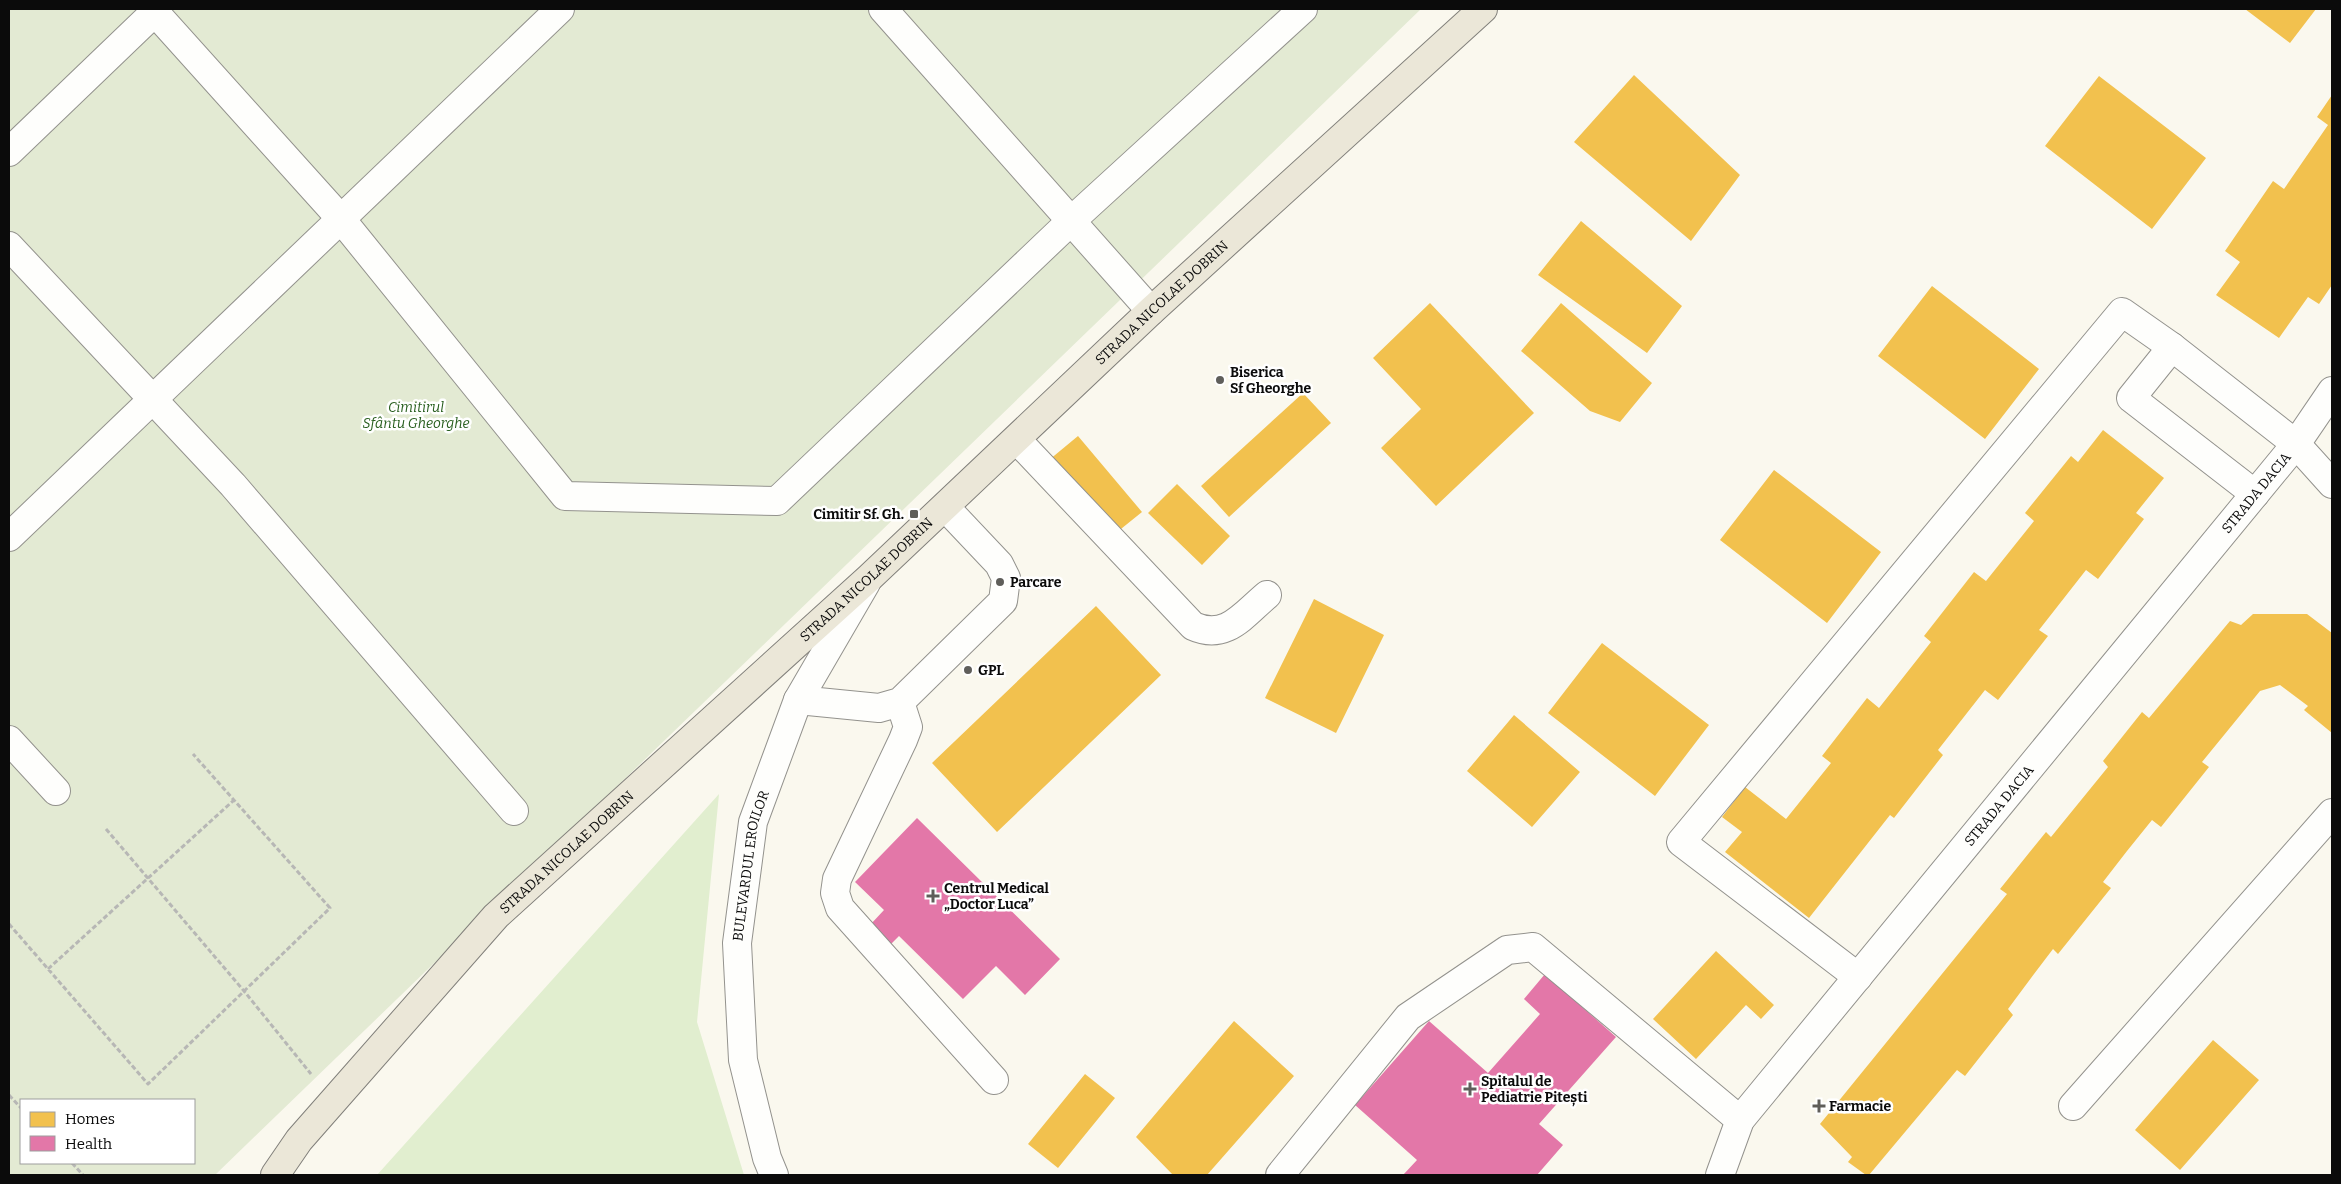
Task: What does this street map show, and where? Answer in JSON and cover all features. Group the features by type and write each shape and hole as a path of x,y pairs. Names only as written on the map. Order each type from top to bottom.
{"main road":[{"name":"STRADA NICOLAE DOBRIN","path":"275,1175 299,1140 496,916 870,578 946,508 1151,311 1483,9"}],"street":[{"path":"9,537 560,9"},
{"path":"883,9 1151,311"},
{"path":"9,152 155,10 341,219 566,496 777,501 1071,221 1303,9"},
{"path":"9,246 233,485 514,811"},
{"path":"1858,976 1681,842 2122,312 2172,347 2296,444 2332,484"},
{"path":"2172,347 2131,398 2255,494"},
{"name":"STRADA DACIA","path":"1720,1175 1740,1120 2296,444 2332,391"},
{"path":"1017,440 1193,626 1206,632 1224,630 1267,595"},
{"path":"798,700 879,708 900,702 1003,601 1006,578 999,564 946,508"},
{"name":"BULEVARDUL EROILOR","path":"774,1175 767,1158 743,1060 738,943 753,822 798,700 870,578"},
{"path":"900,702 908,727 837,879 835,893 840,908 994,1080"},
{"path":"9,740 56,791"},
{"path":"2073,1106 2332,813"},
{"path":"1280,1175 1408,1017 1507,950 1533,947 1740,1120"}],"path":[{"path":"9,924 148,1084 330,908 192,754"},
{"path":"48,969 234,800"},
{"path":"106,829 244,991 334,1101"},
{"path":"9,1095 20,1107"},
{"path":"73,1164 83,1175"}],"green space":[{"name":"Cimitirul Sfântu Gheorghe","path":"9,9 1421,9 215,1175 9,1175"},
{"path":"719,794 697,1022 744,1175 377,1175"}],"building: Homes":[{"path":"2245,9 2316,9 2290,43"},
{"path":"1634,75 1740,175 1691,241 1574,142"},
{"path":"2099,76 2206,158 2152,229 2045,146"},
{"path":"2332,95 2332,285 2319,304 2308,297 2279,338 2216,295 2240,262 2225,251 2273,181 2284,189 2328,125 2317,117"},
{"path":"1581,221 1682,306 1647,353 1538,275"},
{"path":"1932,286 2039,369 1985,439 1878,356"},
{"path":"1430,303 1534,413 1436,506 1381,448 1421,409 1373,358"},
{"path":"1561,303 1652,383 1620,422 1590,411 1521,351"},
{"path":"1303,393 1331,423 1229,517 1201,486"},
{"path":"2103,430 2164,478 2136,513 2144,519 2098,579 2086,570 2039,630 2048,636 1998,700 1985,690 1938,750 1943,755 1894,818 1890,815 1809,918 1725,852 1742,832 1722,817 1745,787 1786,819 1831,763 1822,756 1867,698 1879,708 1931,642 1924,636 1974,572 1986,581 2034,521 2025,513 2071,456 2078,462"},
{"path":"1078,436 1142,512 1106,541 1043,465"},
{"path":"1774,470 1881,552 1827,623 1720,540"},
{"path":"1177,484 1230,536 1202,565 1148,513"},
{"path":"1314,599 1384,635 1336,733 1265,698"},
{"path":"1096,606 1161,675 997,832 932,763"},
{"path":"2253,614 2307,614 2332,633 2332,733 2304,710 2308,706 2280,685 2260,691 2202,762 2209,767 2161,827 2152,820 2103,882 2111,888 2058,954 2053,949 2008,1009 2013,1015 1965,1076 1957,1070 1869,1175 1866,1175 1848,1162 1852,1157 1820,1124 2007,894 2000,889 2046,832 2051,837 2108,767 2103,761 2142,712 2149,718 2230,621 2241,625"},
{"path":"1602,643 1709,725 1655,796 1548,713"},
{"path":"1514,715 1580,772 1532,827 1467,771"},
{"path":"1716,951 1774,1005 1761,1019 1746,1005 1696,1059 1653,1019"},
{"path":"1234,1021 1294,1076 1207,1175 1173,1175 1136,1137"},
{"path":"2213,1040 2259,1080 2180,1170 2135,1130"},
{"path":"1085,1074 1115,1098 1058,1168 1028,1144"}],"building: Health":[{"name":"Centrul Medical „Doctor Luca”","path":"917,818 1060,959 1025,995 996,966 963,999 899,936 890,945 870,925 884,910 855,882"},
{"name":"Spitalul de Pediatrie Pitești","path":"1545,974 1616,1037 1539,1124 1563,1145 1537,1175 1403,1175 1417,1160 1355,1105 1429,1021 1488,1073 1540,1014 1524,999"}],"place":[{"name":"Biserica Sf Gheorghe","path":"1220,380"},
{"name":"Cimitir Sf. Gh.","path":"914,514"},
{"name":"Parcare","path":"1000,582"},
{"name":"GPL","path":"968,670"},
{"name":"Centrul Medical „Doctor Luca”","path":"933,896"},
{"name":"Spitalul de Pediatrie Pitești","path":"1470,1089"},
{"name":"Farmacie","path":"1819,1106"}]}
